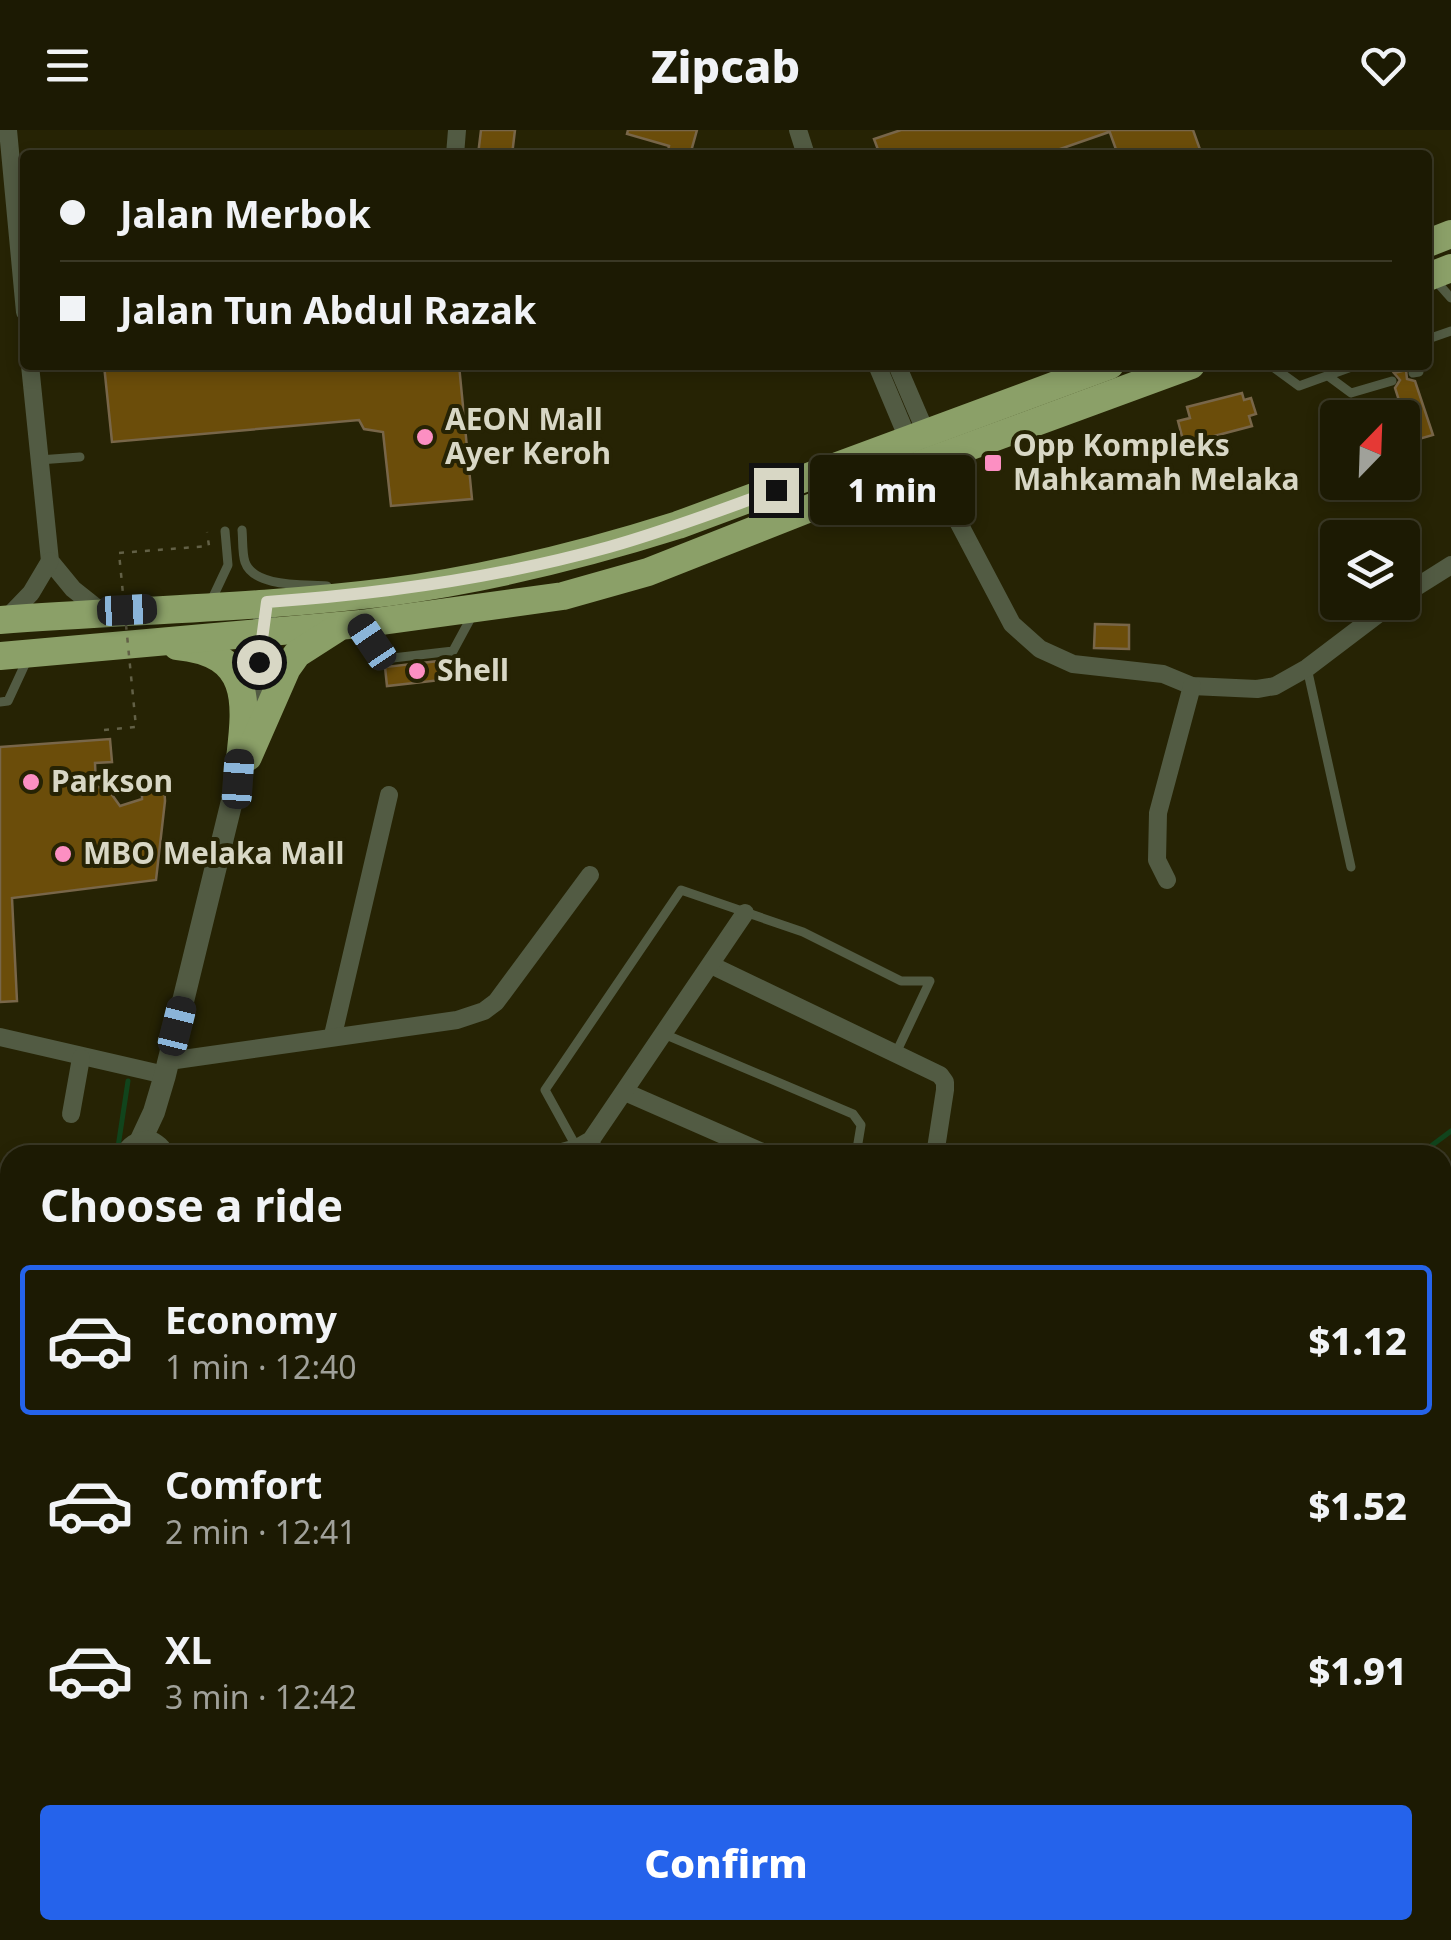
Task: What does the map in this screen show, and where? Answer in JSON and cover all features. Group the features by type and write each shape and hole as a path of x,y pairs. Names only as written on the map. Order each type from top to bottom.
{"highway":[{"path":"0,656 351,625 563,596 648,572 925,455 1100,370"},
{"path":"3,620 388,592 519,569 610,547 925,455 1177,370"},
{"path":"238,779 296,654 351,625"},
{"path":"141,643 208,653 226,663 238,677 244,693 238,779"}],"street":[{"path":"8,130 18,175 20,214"},
{"path":"31,370 50,562 73,589 102,612"},
{"path":"879,370 1012,624 1040,649 1073,664 1163,674 1192,686 1257,689 1275,686 1306,668 1370,620"},
{"path":"899,370 925,455"},
{"path":"3,620 32,593 50,562"},
{"path":"1420,585 1451,565"},
{"path":"153,1145 154,1112 238,779 267,602"},
{"path":"1167,880 1157,860 1158,813 1192,686"},
{"path":"334,1035 388,795"},
{"path":"0,1037 81,1058 167,1068 334,1035 457,1020 484,1011 505,992 590,875"},
{"path":"574,1145 625,1092 745,913"},
{"path":"711,965 940,1075 946,1082 937,1145"},
{"path":"71,1114 81,1058"},
{"path":"625,1092 746,1145"}],"lane":[{"path":"1436,274 1451,298"},
{"path":"1277,370 1299,386 1344,370"},
{"path":"1328,376 1351,394 1392,381"},
{"path":"40,460 80,456"},
{"path":"242,530 246,565 264,579 388,592"},
{"path":"208,606 228,565 226,531"},
{"path":"0,702 8,701 30,653"},
{"path":"1306,668 1351,866"},
{"path":"567,1145 545,1090 681,890 802,932 901,981 930,982 896,1053"},
{"path":"664,1034 853,1114 861,1126 858,1145"}],"path":[{"path":"104,730 136,727 119,554 208,546 207,532"}],"building":[{"path":"481,130 515,130 513,150 479,150"},
{"path":"628,130 697,130 691,150 668,150 669,146 627,134"},
{"path":"901,130 1109,130 1057,150 878,150 874,139"},
{"path":"1109,130 1193,130 1200,150 1116,150"},
{"name":"AEON Mall Ayer Keroh","path":"105,370 459,370 472,499 391,506 383,432 364,429 359,420 112,442"},
{"path":"1406,370 1407,379 1415,381 1433,435 1420,439 1420,400 1399,400 1395,388 1400,380 1394,373"},
{"path":"1242,393 1244,400 1251,398 1256,414 1249,416 1252,426 1184,444 1178,421 1190,418 1187,407"},
{"path":"1095,624 1129,625 1129,649 1094,648"},
{"name":"Shell","path":"448,660 450,679 387,686 385,667"},
{"path":"110,739 112,762 95,763 96,786 110,792 120,806 142,799 142,784 164,784 156,880 12,898 17,1001 0,1002 0,747"}],"waterway":[{"path":"118,1145 128,1081"},
{"path":"1432,1145 1451,1131"}],"place":[{"name":"AEON Mall Ayer Keroh","path":"425,437"},
{"name":"Opp Kompleks Mahkamah Melaka","path":"993,463"},
{"name":"Shell","path":"417,671"},
{"name":"Parkson","path":"31,782"},
{"name":"MBO Melaka Mall","path":"63,854"}],"route":[{"path":"259,662 267,602 388,592 519,569 610,547 776,490"}]}
